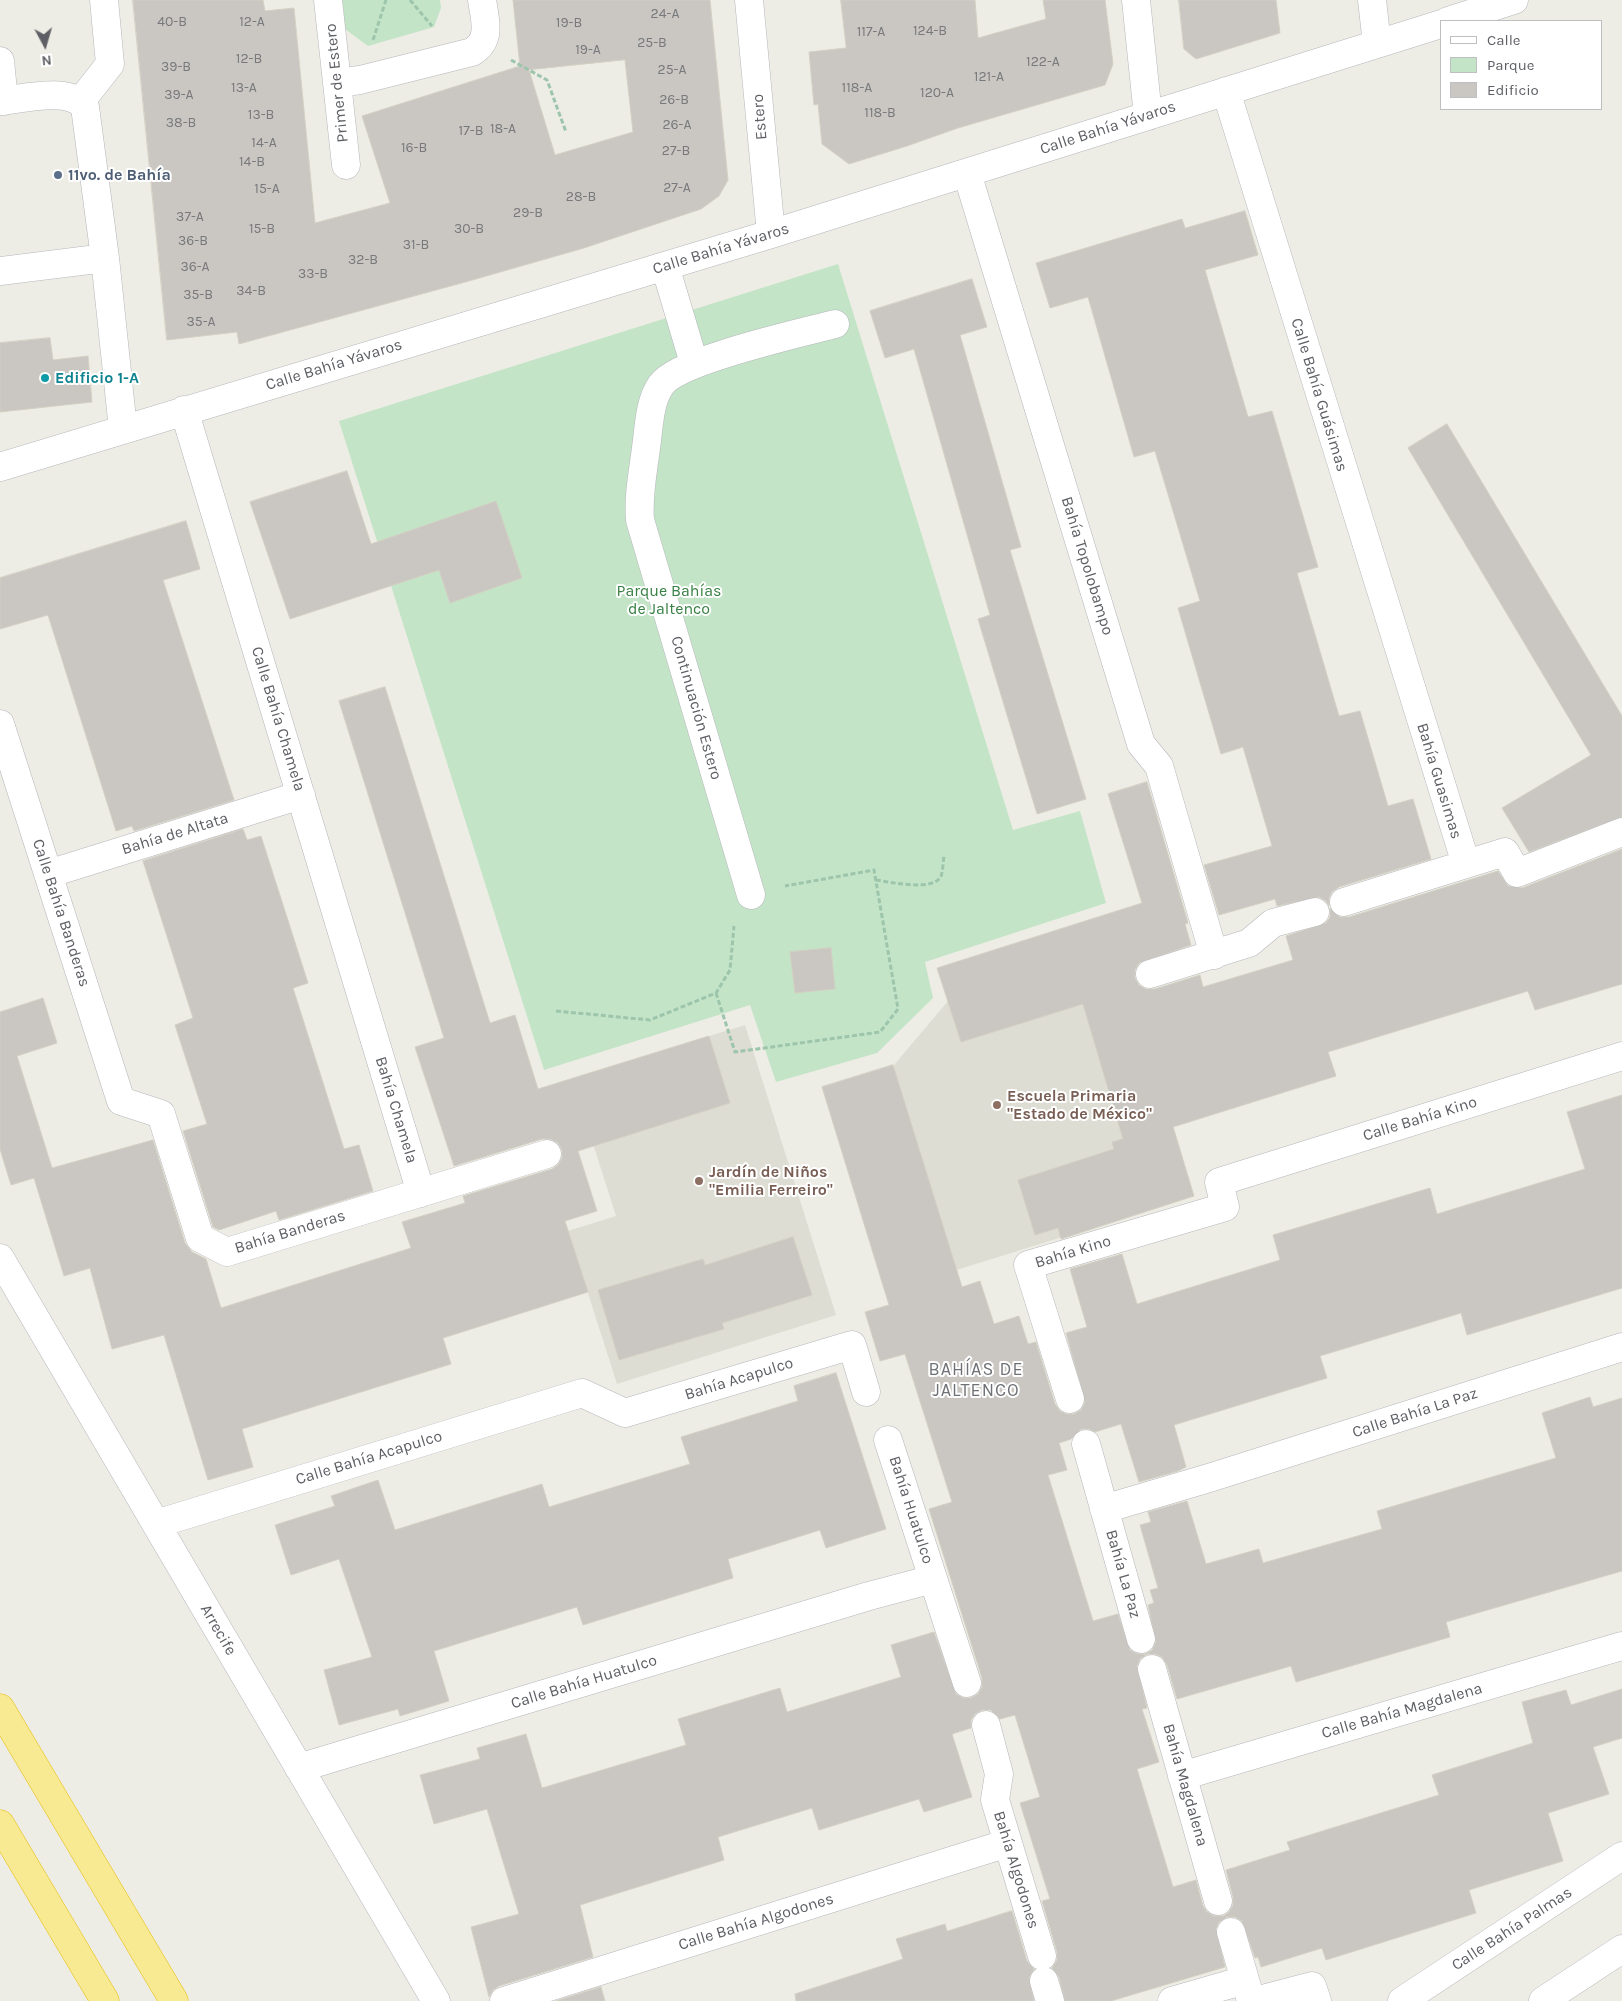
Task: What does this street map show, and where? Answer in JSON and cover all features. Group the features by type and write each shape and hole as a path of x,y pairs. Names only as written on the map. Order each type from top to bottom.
{"highway":[{"path":"0,1708 174,2001"},
{"path":"0,1824 105,2001"}],"street":[{"path":"81,101 110,64 104,0"},
{"name":"Primer de Estero","path":"328,0 346,165"},
{"path":"337,83 360,80 472,52 482,44 486,30 482,0"},
{"name":"Estero","path":"750,0 771,234"},
{"path":"1136,0 1148,116"},
{"path":"1372,0 1377,44"},
{"path":"1451,20 1514,0"},
{"name":"Calle Bahía Yávaros","path":"0,467 771,234 1440,24"},
{"path":"0,61 2,101 62,95 81,101"},
{"name":"Calle Bahía Guásimas","path":"1226,91 1413,698"},
{"path":"81,101 88,118 123,429"},
{"name":"Bahía Topolobampo","path":"967,173 1140,744 1159,766 1214,955"},
{"path":"0,271 105,258"},
{"path":"665,266 694,363"},
{"name":"Continuación Estero","path":"751,895 640,520 640,491 656,394 665,379 672,373 694,363 836,324"},
{"name":"Calle Bahía Chamela","path":"184,410 372,1028"},
{"name":"Bahía Guasimas","path":"1413,698 1466,864"},
{"name":"Calle Bahía Banderas","path":"0,724 121,1101"},
{"name":"Bahía de Altata","path":"48,874 301,795"},
{"path":"1344,902 1505,852 1517,873 1622,832"},
{"path":"1150,974 1249,944 1273,923 1315,912"},
{"name":"Bahía Chamela","path":"372,1028 421,1193"},
{"name":"Calle Bahía Kino","path":"1219,1182 1622,1056"},
{"name":"Bahía Banderas","path":"121,1101 161,1114 200,1238 227,1252 547,1154"},
{"name":"Bahía Kino","path":"1070,1398 1028,1264 1225,1207 1219,1182"},
{"name":"Arrecife","path":"0,1258 436,2001"},
{"name":"Bahía Acapulco","path":"582,1393 625,1413 852,1345 866,1392"},
{"name":"Calle Bahía La Paz","path":"1209,1478 1622,1348"},
{"name":"Calle Bahía Acapulco","path":"156,1524 582,1393"},
{"name":"Bahía Huatulco","path":"888,1440 967,1683"},
{"name":"Bahía La Paz","path":"1086,1444 1141,1639"},
{"name":"Bahía La Paz","path":"1104,1509 1209,1478"},
{"name":"Bahía Huatulco","path":"869,1596 933,1579"},
{"name":"Calle Bahía Huatulco","path":"299,1768 869,1596"},
{"name":"Calle Bahía Magdalena","path":"1182,1776 1622,1646"},
{"name":"Bahía Magdalena","path":"1152,1669 1218,1901"},
{"name":"Bahía Algodones","path":"986,1725 999,1774 995,1800 1045,1979"},
{"name":"Calle Bahía Algodones","path":"504,2001 1008,1843"},
{"name":"Calle Bahía Palmas","path":"1402,2001 1622,1856"},
{"path":"1231,1932 1250,1994"},
{"path":"1543,2001 1622,1949"},
{"path":"1172,2001 1312,1986 1317,2001"}],"path":[{"path":"482,44 547,80 566,132"},
{"path":"876,880 922,886 934,884 940,877 944,856"},
{"path":"556,1011 650,1020 716,993 730,970 735,915 751,895 795,883 874,870 898,1009 880,1032 735,1052 716,993"}],"shaded area":[{"name":"Escuela Primaria \"Estado de México\"","path":"1111,913 1194,1196 886,1292 822,1087 894,1065 948,1001"},
{"name":"Jardín de Niños \"Emilia Ferreiro\"","path":"745,1025 836,1315 617,1384 568,1231 616,1216 572,1078"}],"green space":[{"path":"338,0 440,0 441,8 434,27 368,46 341,26"},
{"name":"Parque Bahías de Jaltenco","path":"838,264 1013,830 1080,811 1106,903 925,962 933,998 877,1053 776,1082 750,1005 544,1070 339,421"}],"building":[{"path":"133,0 263,0 265,11 294,8 315,223 390,203 362,116 520,66 513,0 710,0 728,180 719,196 701,209 584,248 239,344 237,332 167,340","holes":["625,60 633,132 555,155 529,70"]},
{"path":"841,0 975,0 978,38 1046,19 1043,0 1105,0 1113,64 1105,85 958,128 849,164 822,144 818,104 814,105 809,52 846,48"},
{"path":"1179,0 1276,0 1280,33 1196,59 1184,49"},
{"path":"1245,211 1258,255 1205,270 1248,417 1272,411 1318,567 1297,573 1339,716 1360,711 1388,806 1413,799 1431,859 1339,887 1332,892 1329,898 1329,906 1326,901 1319,897 1277,906 1275,899 1219,915 1204,865 1272,846 1243,747 1221,754 1178,608 1200,601 1155,451 1134,457 1088,297 1050,308 1036,263 1182,219 1185,228"},
{"path":"972,279 987,327 960,335 1021,547 1010,550 1086,799 1037,814 978,619 990,615 914,349 885,358 870,311"},
{"name":"Edificio 1-A","path":"50,338 53,360 88,356 92,402 0,412 0,343"},
{"path":"1447,424 1622,716 1622,817 1529,852 1502,808 1591,755 1408,448"},
{"path":"347,471 371,544 496,501 522,578 450,603 439,570 290,619 250,502"},
{"path":"186,521 200,569 163,580 234,800 134,831 132,826 116,831 48,615 0,629 0,578"},
{"path":"385,687 490,1023 515,1015 538,1089 709,1036 730,1103 578,1151 597,1211 565,1221 588,1292 443,1338 451,1364 242,1429 253,1467 208,1480 164,1335 112,1349 90,1268 64,1276 34,1178 11,1185 0,1149 0,1012 43,998 57,1043 17,1056 52,1168 153,1140 185,1243 192,1252 206,1259 221,1308 411,1248 402,1222 465,1203 463,1196 552,1169 558,1165 562,1158 562,1150 558,1143 550,1139 542,1139 454,1166 415,1047 444,1038 339,701"},
{"path":"1147,782 1188,923 1185,924 1191,945 1139,963 1135,970 1135,978 1139,985 1146,989 1155,989 1200,975 1203,987 1293,960 1286,936 1326,923 1330,917 1330,908 1340,917 1349,917 1498,871 1508,886 1522,888 1622,849 1622,984 1535,1010 1528,991 1328,1052 1336,1076 1173,1127 1194,1196 1061,1239 1058,1228 1035,1235 1018,1180 1114,1149 1112,1142 1123,1139 1083,1004 961,1042 937,968 1142,903 1108,794"},
{"path":"243,829 247,840 261,836 308,983 293,988 344,1149 359,1145 373,1191 279,1220 276,1211 219,1230 213,1227 183,1131 207,1124 175,1025 193,1018 143,861"},
{"path":"831,948 835,989 795,993 790,952"},
{"path":"893,1065 962,1287 980,1281 994,1324 1019,1316 1028,1344 1036,1342 1055,1404 1060,1411 1067,1414 1074,1414 1081,1410 1085,1402 1066,1333 1087,1327 1070,1269 1122,1254 1137,1304 1280,1260 1273,1235 1430,1188 1437,1214 1585,1169 1567,1112 1622,1095 1622,1288 1467,1335 1461,1313 1320,1356 1327,1378 1174,1425 1186,1467 1178,1471 1139,1482 1121,1424 1095,1432 1089,1429 1081,1429 1071,1439 1059,1443 1067,1470 1048,1475 1093,1621 1118,1614 1130,1650 1137,1654 1145,1654 1152,1650 1156,1642 1148,1605 1154,1603 1150,1590 1158,1588 1140,1525 1151,1522 1148,1512 1187,1501 1206,1564 1259,1549 1263,1563 1382,1529 1377,1511 1556,1458 1542,1413 1590,1397 1593,1407 1622,1398 1622,1571 1446,1622 1450,1637 1296,1682 1291,1666 1177,1699 1167,1665 1162,1657 1155,1654 1147,1654 1140,1659 1137,1666 1147,1708 1142,1709 1159,1762 1137,1769 1173,1887 1196,1880 1203,1906 1207,1912 1214,1916 1223,1916 1229,1912 1233,1905 1233,1897 1226,1870 1290,1850 1287,1842 1439,1795 1432,1775 1533,1743 1522,1702 1566,1690 1571,1705 1622,1689 1622,1738 1593,1747 1609,1794 1548,1813 1563,1861 1469,1890 1476,1913 1326,1960 1322,1948 1261,1967 1258,1957 1255,1958 1242,1921 1235,1917 1227,1917 1219,1922 1216,1929 1225,1967 1111,2001 1065,2001 1059,1977 1052,1968 1057,1960 1057,1952 1042,1901 1050,1899 1020,1803 1040,1797 1015,1715 1000,1719 991,1710 982,1710 975,1714 971,1720 971,1728 952,1734 972,1797 924,1812 919,1799 819,1830 812,1808 718,1837 724,1860 580,1905 593,1957 499,1986 493,1990 489,1997 471,1927 519,1914 487,1809 434,1824 420,1775 480,1759 477,1748 526,1734 542,1788 686,1745 678,1719 780,1688 787,1712 901,1677 891,1645 934,1632 956,1694 963,1698 971,1698 978,1694 982,1687 982,1678 929,1509 952,1502 905,1354 880,1361 865,1312 889,1305 822,1087"},
{"path":"793,1237 812,1295 722,1323 724,1329 619,1360 598,1290 703,1259 705,1265"},
{"path":"836,1373 886,1529 826,1548 820,1530 728,1559 733,1578 583,1625 577,1607 434,1651 449,1701 400,1716 398,1709 339,1725 324,1670 372,1657 339,1559 291,1575 275,1525 335,1506 331,1496 378,1480 395,1530 542,1484 549,1507 690,1464 681,1437 798,1401 794,1386"},
{"path":"1012,1911 1027,1961 1034,1969 1029,1978 1034,2001 796,2001 795,1994 903,1959 896,1939 945,1924 947,1931"},
{"path":"601,1987 605,2001 556,2001"}],"place":[{"name":"11vo. de Bahía","path":"58,175"},
{"name":"Edificio 1-A","path":"45,378"},
{"name":"Escuela Primaria \"Estado de México\"","path":"997,1105"},
{"name":"Jardín de Niños \"Emilia Ferreiro\"","path":"699,1181"}],"district":[{"name":"BAHÍAS DE JALTENCO","path":"976,1380"}]}
